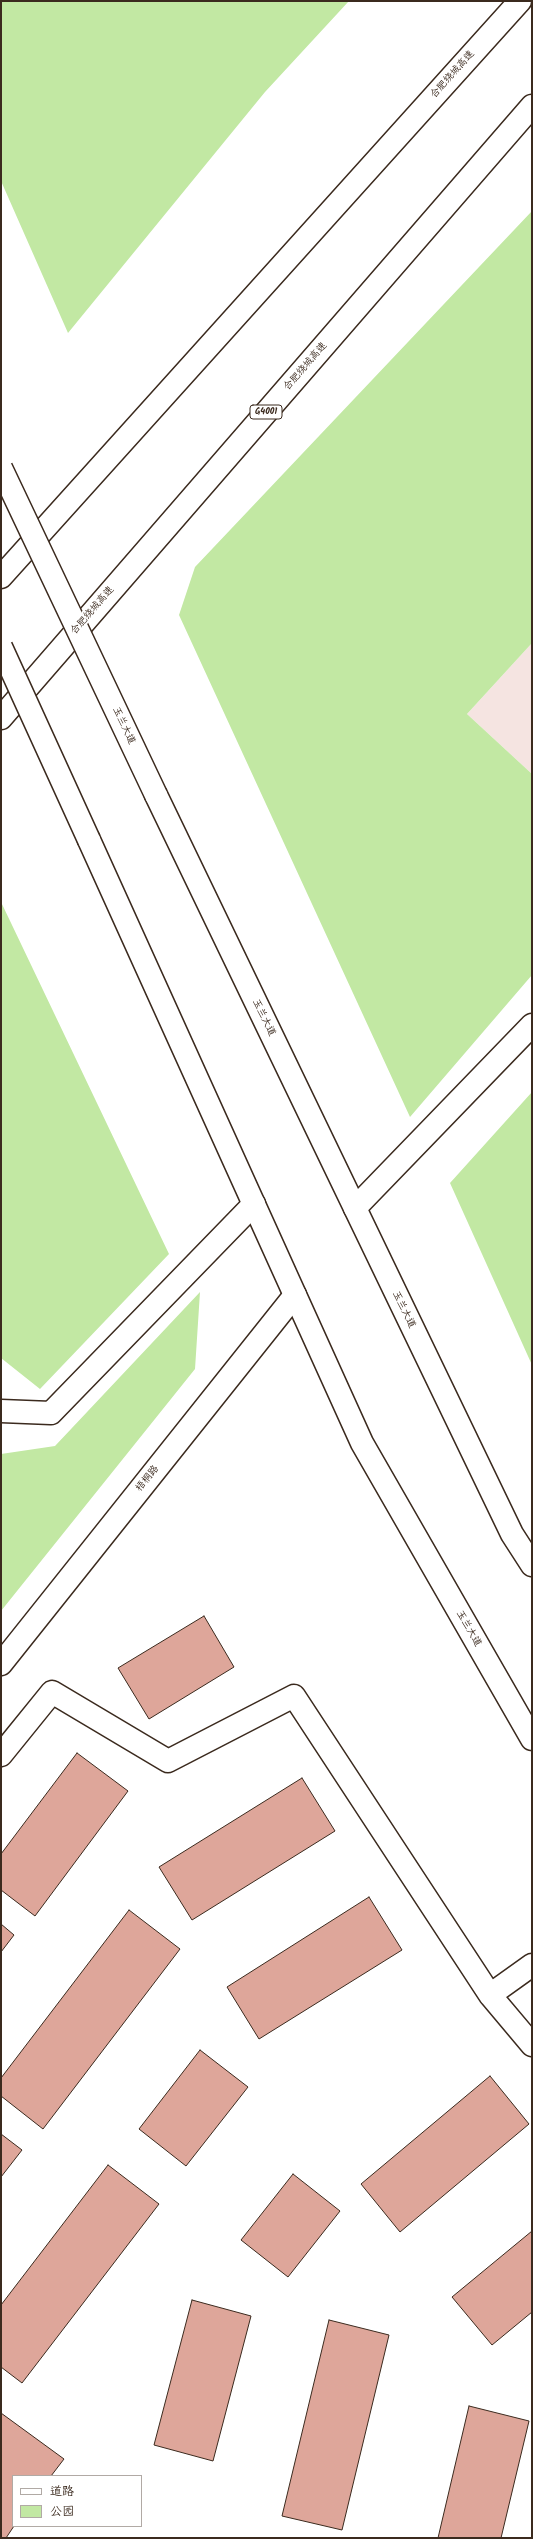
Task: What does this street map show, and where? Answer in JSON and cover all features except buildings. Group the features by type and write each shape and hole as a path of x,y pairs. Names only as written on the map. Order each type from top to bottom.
{"main road":[{"name":"合肥绕城高速","path":"1,577 520,1"},
{"name":"合肥绕城高速","path":"1,718 532,106"},
{"name":"玉兰大道","path":"1,468 156,795 512,1534 532,1565"},
{"name":"玉兰大道","path":"1,647 362,1443 532,1739"},
{"path":"355,1208 532,1025"},
{"path":"1,1411 51,1413 254,1204"},
{"name":"梧桐路","path":"1,1664 295,1295"},
{"path":"1,1755 52,1692 168,1761 294,1696 490,1995 532,2045"},
{"path":"490,1995 532,1965"}],"shaded area":[{"path":"532,643 532,774 467,714"}],"green space":[{"path":"1,1 349,1 265,92 68,333 1,181"},
{"path":"532,211 532,643 467,714 532,774 532,975 410,1117 179,615 195,567"},
{"path":"1,902 169,1254 40,1389 1,1358"},
{"path":"532,1092 532,1365 450,1183"},
{"path":"200,1292 195,1369 1,1611 1,1454 55,1446"}]}
